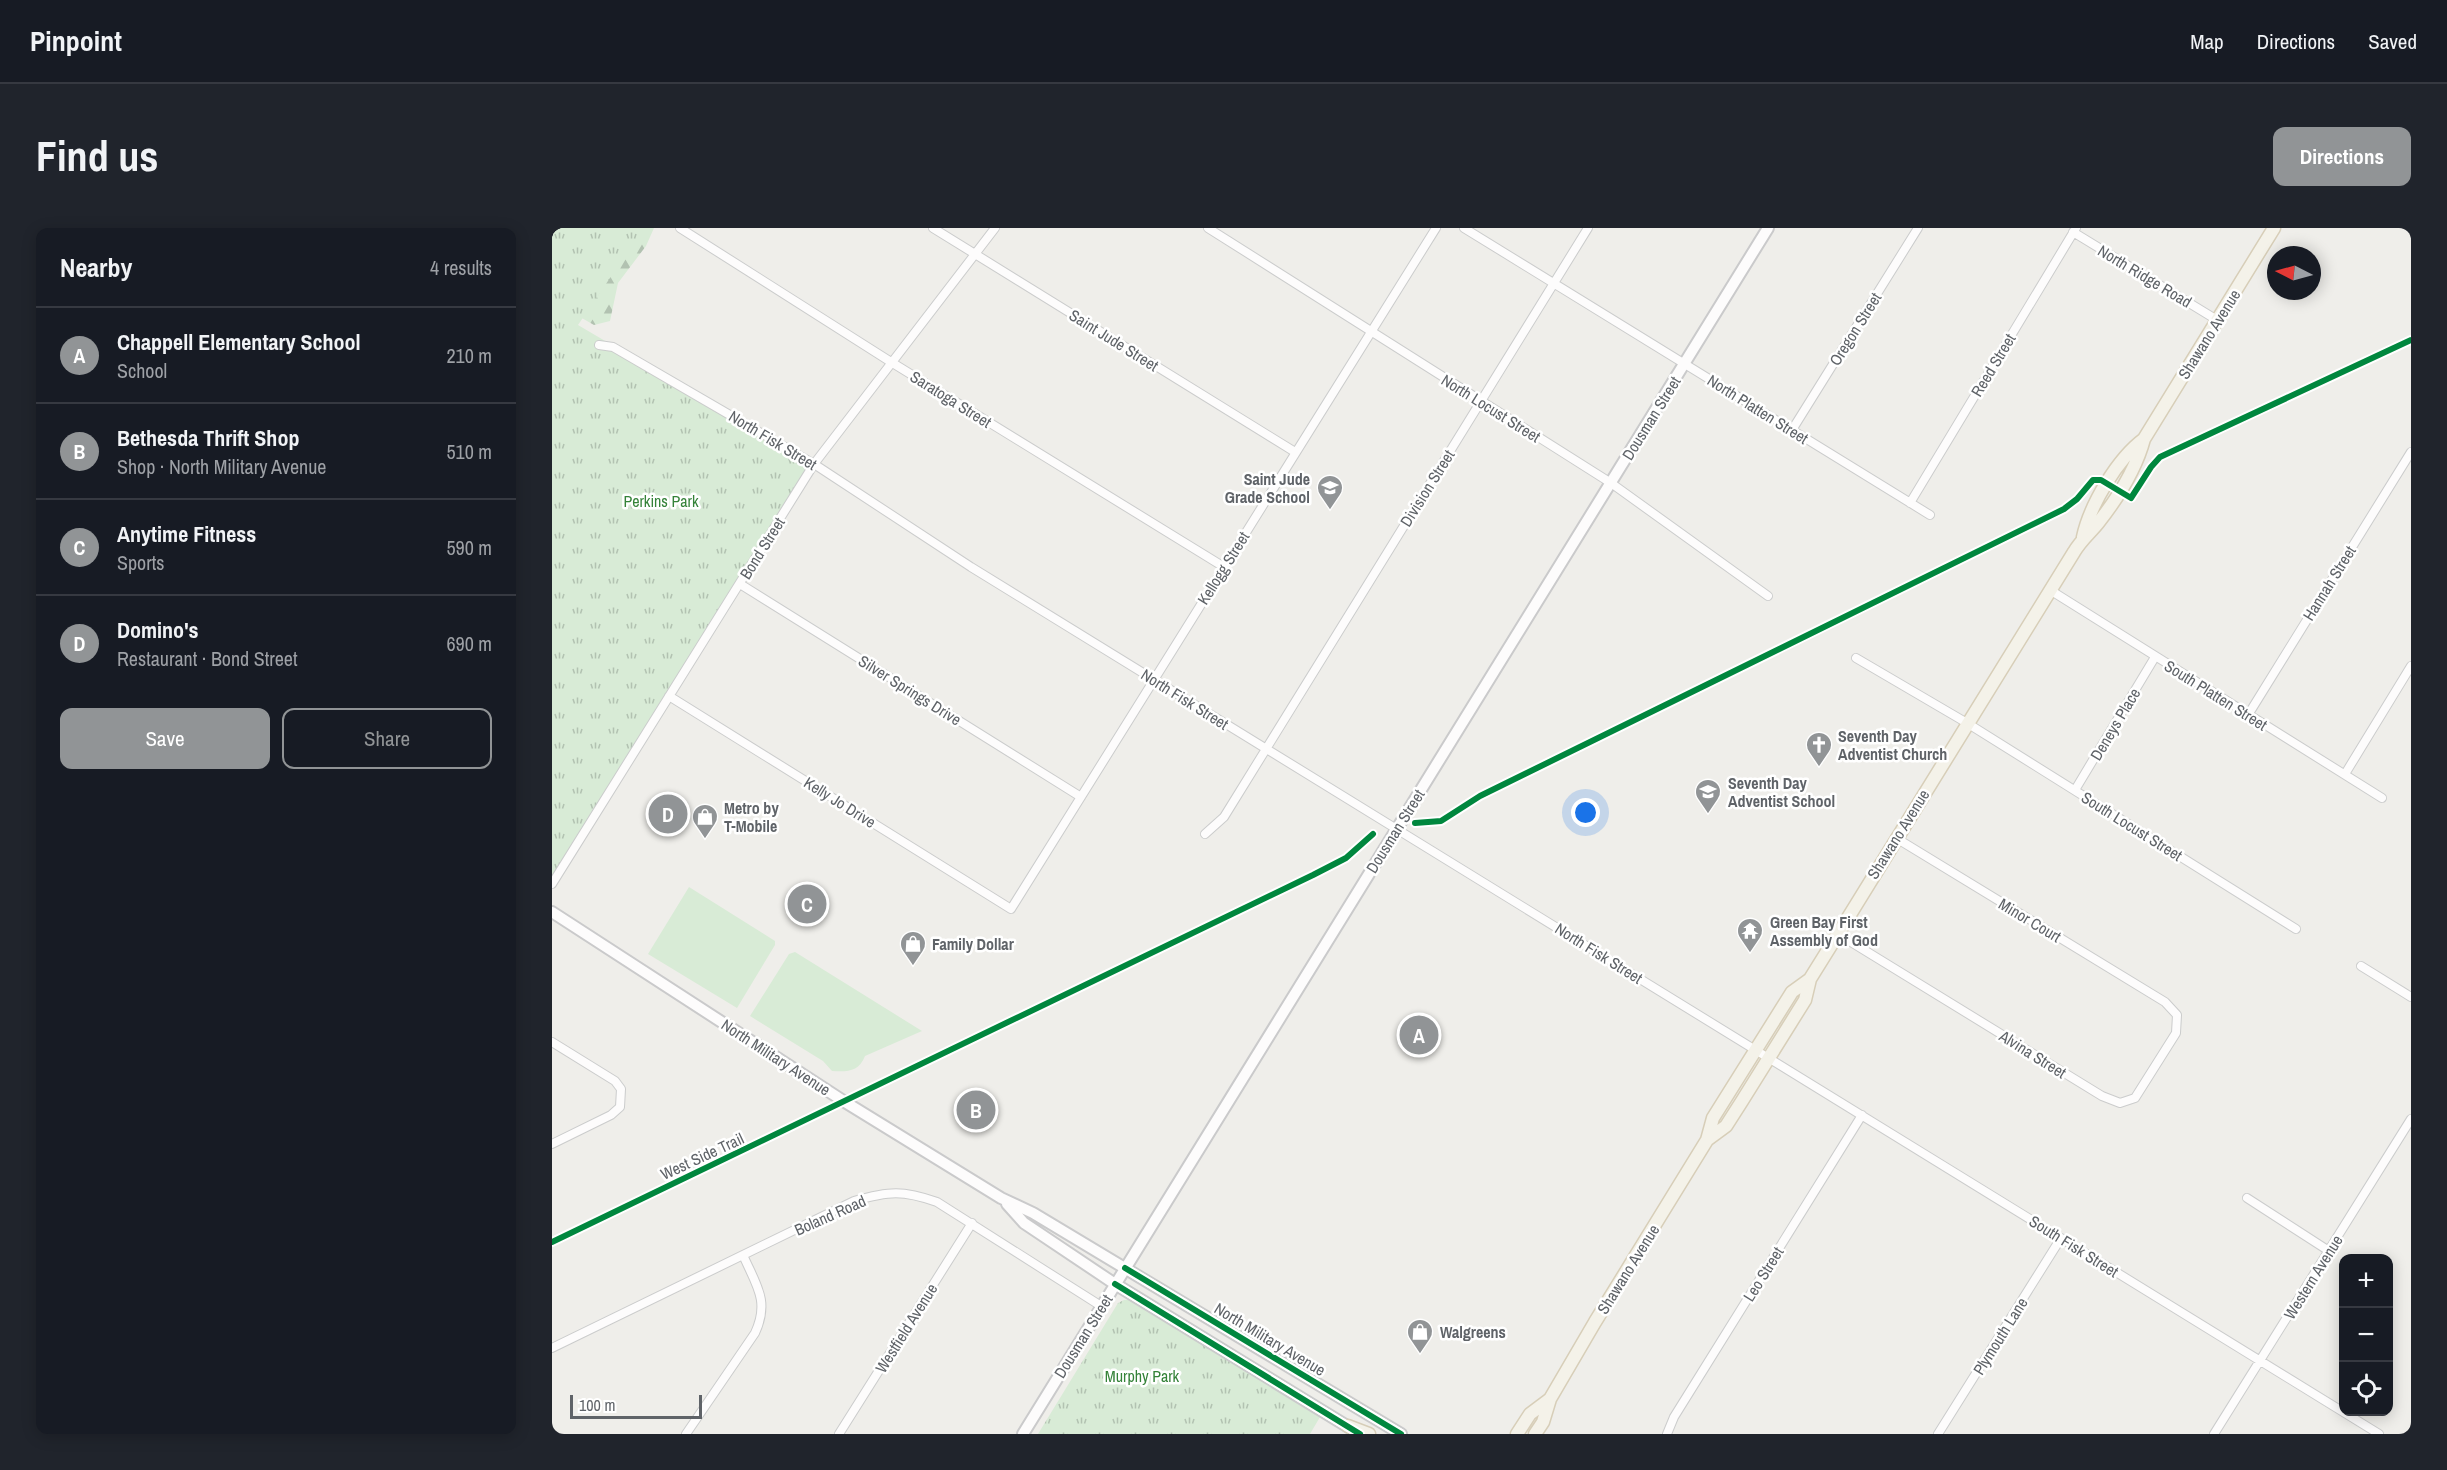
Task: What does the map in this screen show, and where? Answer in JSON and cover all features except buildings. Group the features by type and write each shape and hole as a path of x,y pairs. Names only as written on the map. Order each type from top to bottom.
{"main road":[{"name":"Dousman Street","path":"1023,1434 1768,228"},
{"name":"Shawano Avenue","path":"1707,1140 1726,1126 1769,1058 1805,1000 1810,979 2083,537 2096,525 2120,491 2139,456 2144,440 2274,228"},
{"name":"North Military Avenue","path":"552,912 845,1102 1001,1198 1033,1213 1401,1434"},
{"name":"Shawano Avenue","path":"1535,1434 1543,1422 1550,1399 1595,1322 1707,1140 1713,1118 1792,992 1810,979"},
{"name":"North Military Avenue","path":"1001,1198 1024,1223 1115,1284 1360,1434"},
{"name":"Shawano Avenue","path":"1517,1434 1530,1414 1550,1399"},
{"path":"1348,1426 1370,1434"}],"street":[{"name":"Saratoga Street","path":"680,228 891,362 1224,567"},
{"name":"Saint Jude Street","path":"933,228 1296,453"},
{"name":"Bond Street","path":"552,884 814,464 995,228"},
{"name":"North Locust Street","path":"1208,228 1611,483 1768,596"},
{"name":"Kellogg Street","path":"1011,909 1436,228"},
{"name":"North Platten Street","path":"1464,228 1930,515"},
{"name":"Division Street","path":"1205,834 1224,817 1588,228"},
{"name":"Oregon Street","path":"1792,430 1917,228"},
{"name":"North Ridge Road","path":"2074,230 2217,320"},
{"name":"Reed Street","path":"1910,503 2074,230"},
{"name":"North Fisk Street","path":"599,345 613,347 814,464 971,567 1769,1058"},
{"name":"Hannah Street","path":"2248,715 2411,452"},
{"name":"Silver Springs Drive","path":"740,584 1081,797"},
{"name":"South Platten Street","path":"2050,590 2382,798"},
{"name":"Deneys Place","path":"2075,790 2155,657"},
{"path":"1856,658 1967,723"},
{"path":"2345,774 2411,666"},
{"name":"Kelly Jo Drive","path":"669,696 1011,909"},
{"name":"South Locust Street","path":"1967,723 2296,929"},
{"name":"Minor Court","path":"1896,838 2165,1002"},
{"name":"Alvina Street","path":"1838,934 2102,1096 2120,1103 2135,1098 2176,1033 2177,1015 2165,1002"},
{"path":"2361,966 2411,998"},
{"path":"552,1041 615,1081 621,1089 620,1107 611,1115 552,1144"},
{"name":"South Fisk Street","path":"1769,1058 2379,1434"},
{"name":"Leo Street","path":"1666,1434 1674,1417 1862,1115"},
{"name":"Western Avenue","path":"2214,1434 2411,1119"},
{"name":"Boland Road","path":"552,1348 854,1202 883,1193 912,1193 937,1202 1101,1306"},
{"path":"2247,1198 2329,1251"},
{"name":"Westfield Avenue","path":"839,1434 972,1223"},
{"name":"Plymouth Lane","path":"1938,1434 2061,1238"},
{"path":"686,1434 761,1319 762,1300 743,1255"}],"green space":[{"path":"552,228 654,228 646,246 618,283 610,321 594,325 552,301"},
{"name":"Perkins Park","path":"552,228 644,228 578,325 814,464 552,884"},
{"path":"689,887 775,941 775,945 737,1008 648,954"},
{"path":"795,952 922,1031 865,1056 852,1070 832,1071 823,1061 750,1016 789,954"},
{"name":"Murphy Park","path":"1129,1300 1320,1417 1310,1434 1038,1434 1118,1303"}],"cycle path":[{"path":"1415,823 1441,821 1480,796 2064,509 2077,499 2093,480 2101,480 2131,498 2160,457 2411,340"},
{"name":"West Side Trail","path":"552,1242 1313,875 1346,858 1373,834"},
{"path":"1125,1268 1401,1434"},
{"path":"1115,1284 1360,1434"}],"place":[{"name":"Saint Jude Grade School","path":"1330,511"},
{"name":"Seventh Day Adventist Church","path":"1819,768"},
{"name":"Domino's","path":"668,814"},
{"name":"Seventh Day Adventist School","path":"1708,815"},
{"name":"Metro by T-Mobile","path":"705,840"},
{"name":"Anytime Fitness","path":"807,904"},
{"name":"Green Bay First Assembly of God","path":"1750,954"},
{"name":"Family Dollar","path":"913,967"},
{"name":"Chappell Elementary School","path":"1419,1035"},
{"name":"Bethesda Thrift Shop","path":"976,1110"},
{"name":"Walgreens","path":"1420,1355"}]}
